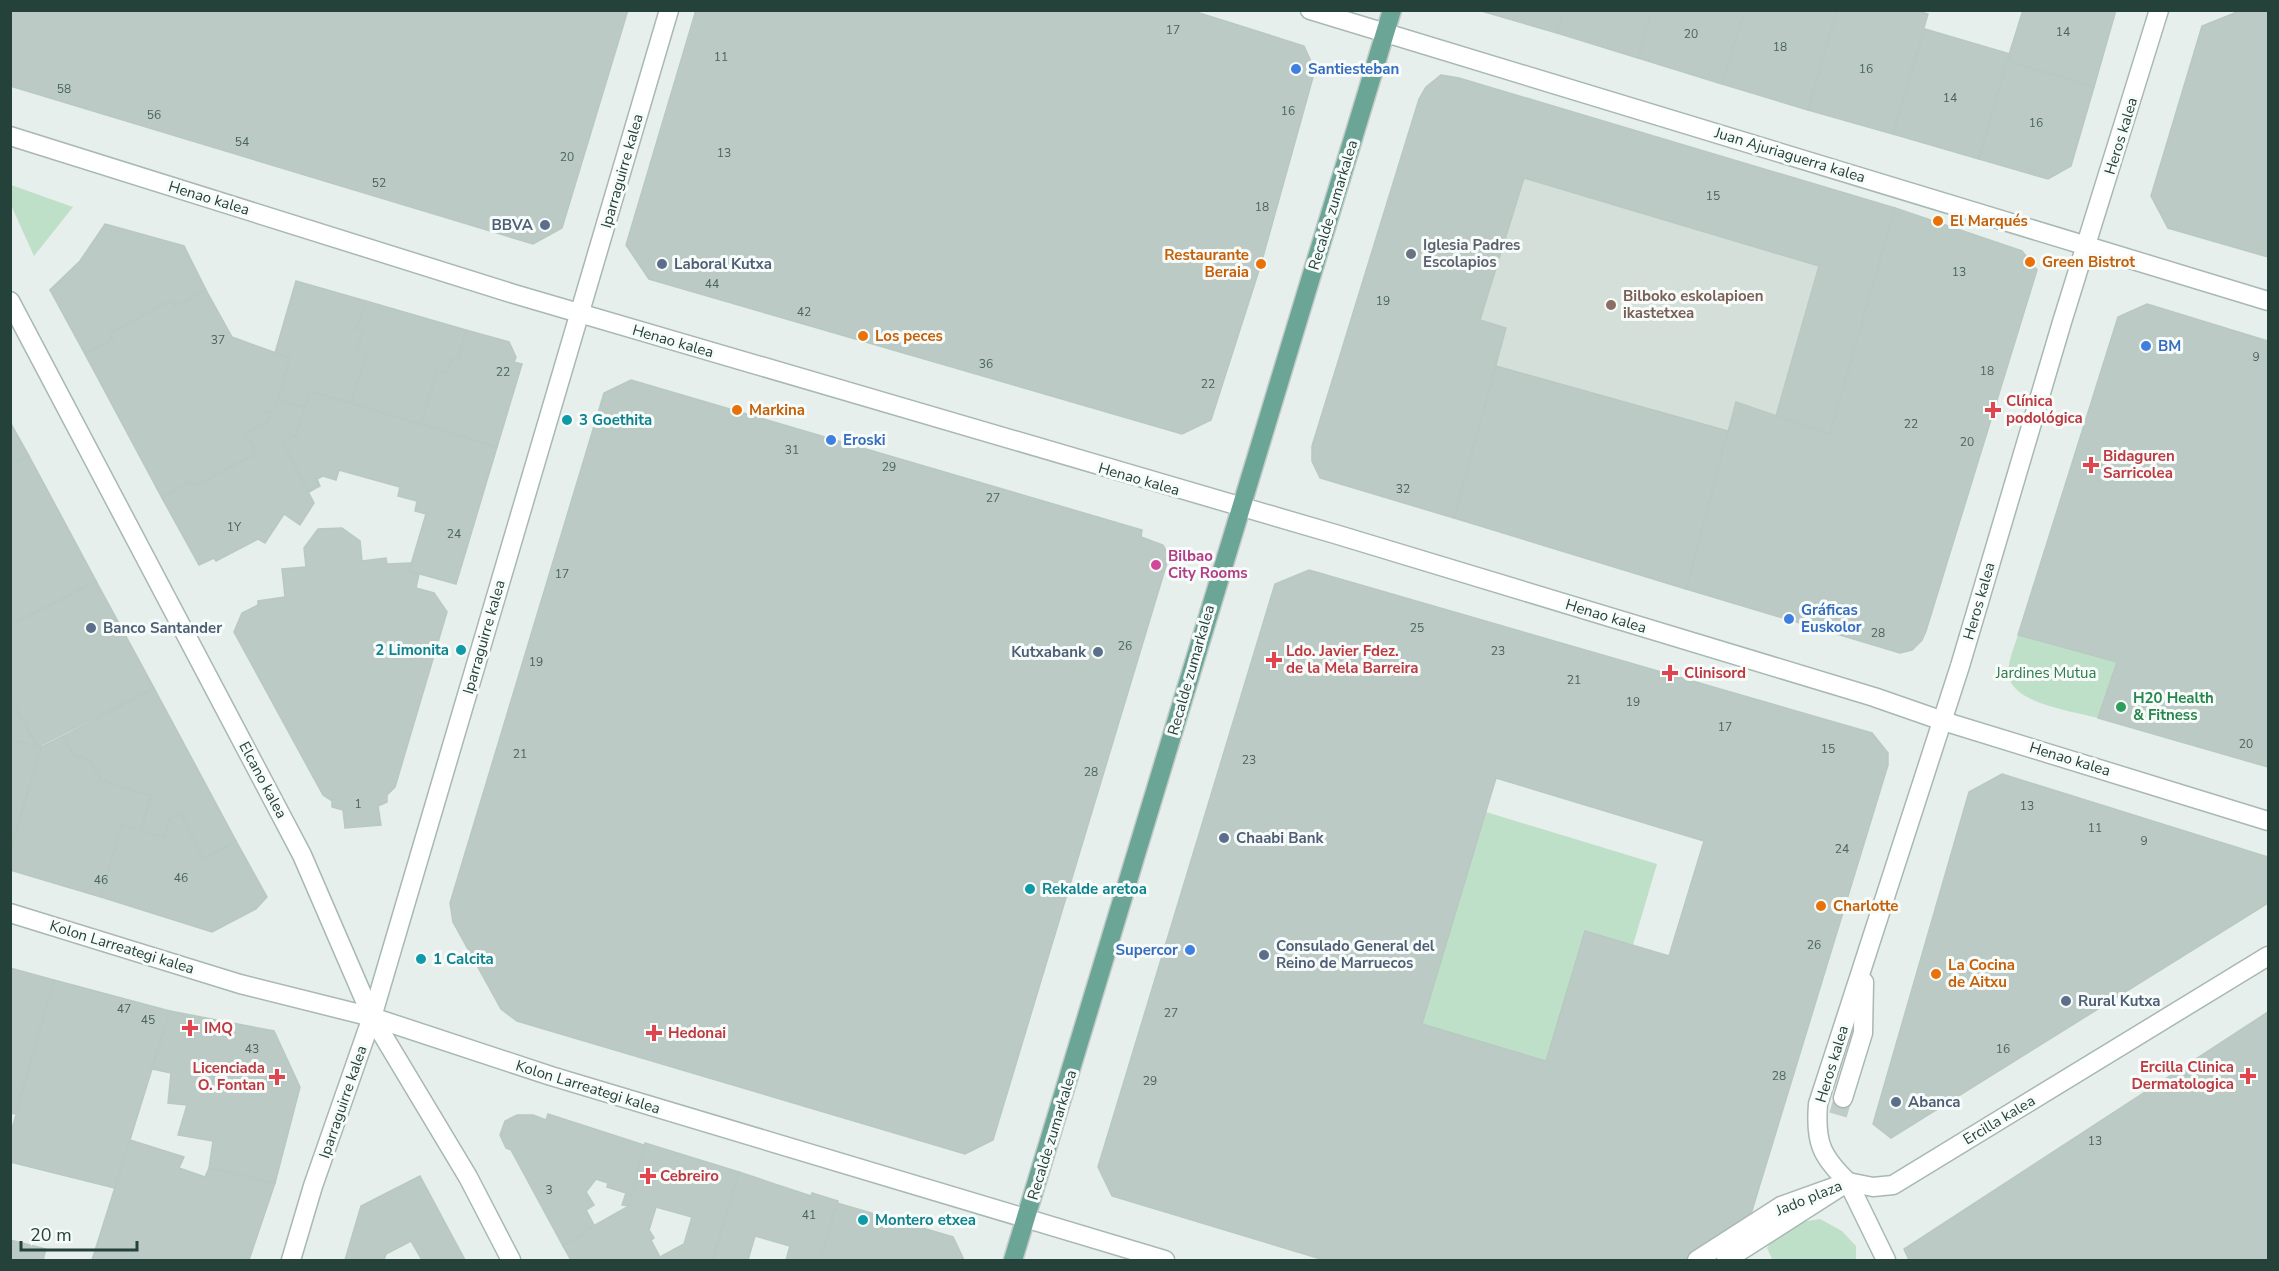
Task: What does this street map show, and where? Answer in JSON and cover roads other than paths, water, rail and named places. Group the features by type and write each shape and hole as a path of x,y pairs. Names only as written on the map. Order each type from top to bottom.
{"main road":[{"name":"Recalde zumarkalea","path":"1013,1260 1392,10"}],"street":[{"name":"Iparraguirre kalea","path":"291,1260 313,1186 372,1017 669,10"},
{"name":"Juan Ajuriaguerra kalea","path":"1310,10 2268,301"},
{"name":"Heros kalea","path":"1848,1182 1833,1168 1820,1149 1816,1127 1818,1104 1942,721 2159,10"},
{"name":"Henao kalea","path":"10,135 578,313 1240,507 1839,687 2268,821"},
{"name":"Elcano kalea","path":"10,301 302,855 372,1017 468,1177 511,1260"},
{"name":"Kolon Larreategi kalea","path":"10,913 240,984 372,1017 551,1076 1165,1260"},
{"name":"Ercilla kalea","path":"1848,1182 1873,1187 1893,1185 2268,956"},
{"path":"1843,1098 1863,1033 1863,968"},
{"path":"1726,1260 1848,1182"},
{"name":"Jado plaza","path":"1697,1260 1781,1206 1848,1182 1886,1260"}],"tunnel":[{"path":"1838,1115 1843,1098"}],"place":[{"name":"Santiesteban","path":"1296,69"},
{"name":"El Marqués","path":"1938,221"},
{"name":"BBVA","path":"545,225"},
{"name":"Iglesia Padres Escolapios","path":"1411,254"},
{"name":"Green Bistrot","path":"2030,262"},
{"name":"Laboral Kutxa","path":"662,264"},
{"name":"Restaurante Beraia","path":"1261,264"},
{"name":"Bilboko eskolapioen ikastetxea","path":"1611,305"},
{"name":"Los peces","path":"863,336"},
{"name":"BM","path":"2146,346"},
{"name":"Markina","path":"737,410"},
{"name":"Clínica podológica","path":"1993,410"},
{"name":"3 Goethita","path":"567,420"},
{"name":"Eroski","path":"831,440"},
{"name":"Bidaguren Sarricolea","path":"2091,465"},
{"name":"Bilbao City Rooms","path":"1156,565"},
{"name":"Gráficas Euskolor","path":"1789,619"},
{"name":"Banco Santander","path":"91,628"},
{"name":"2 Limonita","path":"461,650"},
{"name":"Kutxabank","path":"1098,652"},
{"name":"Ldo. Javier Fdez. de la Mela Barreira","path":"1274,660"},
{"name":"Clinisord","path":"1670,673"},
{"name":"H20 Health & Fitness","path":"2121,707"},
{"name":"Chaabi Bank","path":"1224,838"},
{"name":"Rekalde aretoa","path":"1030,889"},
{"name":"Charlotte","path":"1821,906"},
{"name":"Supercor","path":"1190,950"},
{"name":"Consulado General del Reino de Marruecos","path":"1264,955"},
{"name":"1 Calcita","path":"421,959"},
{"name":"La Cocina de Aitxu","path":"1936,974"},
{"name":"Rural Kutxa","path":"2066,1001"},
{"name":"IMQ","path":"190,1028"},
{"name":"Hedonai","path":"654,1033"},
{"name":"Ercilla Clinica Dermatologica","path":"2248,1076"},
{"name":"Licenciada O. Fontan","path":"277,1077"},
{"name":"Abanca","path":"1896,1102"},
{"name":"Cebreiro","path":"648,1176"},
{"name":"Montero etxea","path":"863,1220"}],"park label":[{"name":"Jardines Mutua","path":"2046,673"}]}
